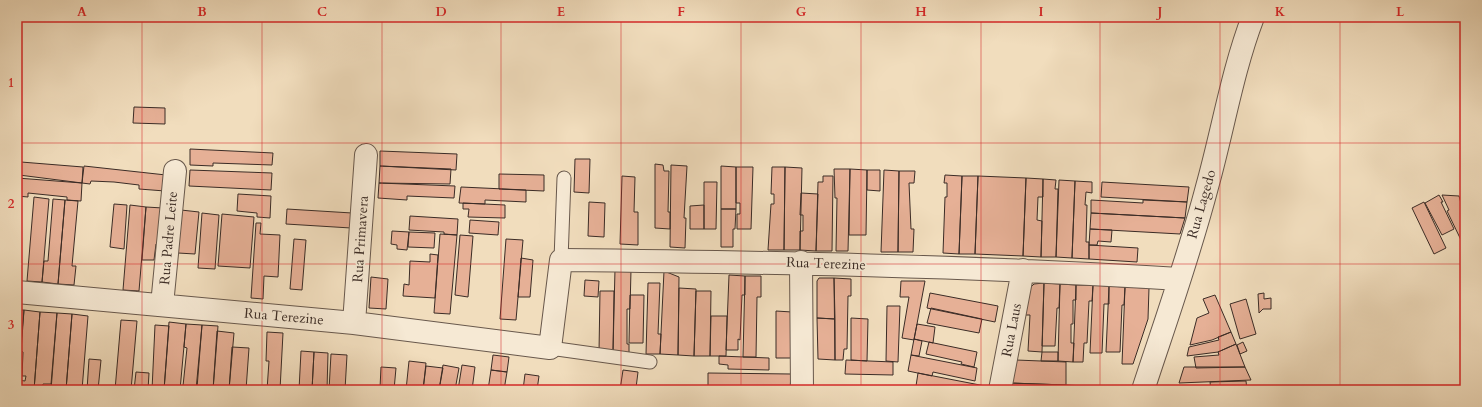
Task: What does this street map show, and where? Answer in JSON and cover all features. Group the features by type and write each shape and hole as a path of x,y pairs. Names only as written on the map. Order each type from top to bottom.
{"street":[{"name":"Rua Lagedo","path":"1143,390 1207,186 1238,62 1253,17"},
{"name":"Rua Primavera","path":"354,323 366,154"},
{"name":"Rua Padre Leite","path":"162,305 175,171"},
{"name":"Rua Terezine","path":"561,260 801,262 1022,270 1179,279"},
{"path":"550,348 561,260"},
{"path":"801,262 802,390"},
{"name":"Rua Laus","path":"1000,390 1022,270"},
{"name":"Rua Terezine","path":"17,292 354,323 550,348"}],"lane":[{"path":"561,260 564,178"},
{"name":"Rua Terezine","path":"550,348 650,362"}],"building":[{"path":"134,107 165,108 165,124 133,123"},
{"path":"190,149 273,153 272,165 213,163 213,166 190,165"},
{"path":"380,151 457,154 456,170 380,166"},
{"path":"575,159 590,159 589,193 574,192"},
{"path":"21,162 83,167 82,183 19,175"},
{"path":"655,164 663,165 664,171 669,171 668,212 670,212 670,229 655,228"},
{"path":"671,165 687,166 684,218 686,218 685,248 670,247"},
{"path":"84,166 166,175 165,191 139,189 139,185 114,182 91,181 90,184 82,183"},
{"path":"380,166 451,169 450,184 379,183"},
{"path":"721,166 736,167 736,209 721,209"},
{"path":"736,167 753,167 751,229 737,229 737,214 740,214 740,203 736,203"},
{"path":"772,167 785,167 784,250 768,250 771,204 774,204 774,194 771,194"},
{"path":"785,167 802,168 800,250 784,250"},
{"path":"834,169 850,169 848,251 836,251 837,198 835,198"},
{"path":"850,169 867,170 866,235 849,235"},
{"path":"190,170 272,173 271,190 189,186"},
{"path":"867,170 880,170 880,191 867,190"},
{"path":"884,170 899,171 898,252 881,252"},
{"path":"899,171 915,171 914,183 909,183 911,229 914,229 913,252 898,252"},
{"path":"499,174 544,175 544,191 499,189"},
{"path":"945,175 962,176 959,254 943,253 945,197 947,197 947,183 944,183"},
{"path":"622,176 635,177 634,212 638,212 638,245 620,244"},
{"path":"823,176 833,176 832,251 816,251 818,182 823,182"},
{"path":"962,176 978,176 975,254 959,254"},
{"path":"978,176 1026,178 1023,256 975,254"},
{"path":"17,178 82,183 81,201 67,200 67,197 28,193 28,197 17,196"},
{"path":"1026,178 1043,179 1043,197 1038,197 1037,220 1042,221 1041,257 1023,256"},
{"path":"1043,179 1056,180 1055,189 1058,189 1056,257 1041,257"},
{"path":"1059,180 1075,181 1072,258 1056,257"},
{"path":"1075,181 1092,182 1092,193 1086,192 1085,205 1087,205 1086,242 1089,242 1089,259 1072,258"},
{"path":"704,182 717,182 716,229 704,229"},
{"path":"1102,182 1189,187 1187,202 1101,197"},
{"path":"379,183 455,186 454,198 407,196 407,200 378,198"},
{"path":"461,187 526,190 526,202 485,200 485,204 459,203"},
{"path":"801,193 818,194 816,251 800,250 800,231 803,231 803,215 800,215"},
{"path":"238,194 271,196 270,218 257,217 257,213 237,211"},
{"path":"1439,195 1454,229 1442,235 1425,203"},
{"path":"1442,195 1459,196 1461,203 1465,201 1465,244 1462,239 1461,240 1447,211 1449,210"},
{"path":"34,197 49,199 42,282 27,281"},
{"path":"53,199 65,200 58,284 42,282 44,261 48,261"},
{"path":"65,200 78,201 72,266 76,266 74,285 58,284"},
{"path":"1091,200 1143,203 1143,200 1187,202 1185,218 1091,213"},
{"path":"589,202 605,203 604,237 588,236"},
{"path":"1424,202 1446,248 1434,254 1412,208"},
{"path":"463,203 505,205 505,218 468,217 469,209 463,209"},
{"path":"114,204 127,205 124,249 110,247"},
{"path":"130,205 146,207 139,291 123,290"},
{"path":"704,205 704,229 690,229 690,206"},
{"path":"146,207 163,208 161,245 156,244 154,260 142,260"},
{"path":"287,209 352,213 351,228 286,224"},
{"path":"721,209 736,209 735,229 733,229 733,247 721,247"},
{"path":"181,210 199,212 195,254 178,253"},
{"path":"202,213 219,215 215,269 198,268"},
{"path":"1091,213 1185,218 1180,234 1090,229"},
{"path":"222,214 254,217 250,268 218,266"},
{"path":"410,216 458,219 457,235 444,234 444,232 409,230"},
{"path":"470,220 499,222 498,235 469,233"},
{"path":"256,223 261,223 260,234 280,235 278,277 264,276 263,299 251,298"},
{"path":"1090,229 1112,230 1111,242 1098,241 1097,245 1089,245"},
{"path":"392,231 409,232 407,250 397,249 397,245 391,244"},
{"path":"409,232 435,233 434,248 408,247"},
{"path":"440,234 457,235 450,314 434,313"},
{"path":"460,235 473,236 468,297 455,295"},
{"path":"294,239 306,240 302,290 290,289"},
{"path":"506,239 523,240 516,320 500,319"},
{"path":"1089,245 1138,248 1137,262 1089,259"},
{"path":"430,254 438,255 435,298 403,296 404,284 409,285 410,261 430,262"},
{"path":"521,258 533,260 530,297 518,297"},
{"path":"615,269 631,270 630,309 627,309 627,344 629,344 629,353 613,352"},
{"path":"664,271 679,277 678,355 660,354"},
{"path":"729,275 745,276 745,295 742,295 740,340 738,339 738,350 726,350"},
{"path":"745,276 761,276 761,297 757,297 756,357 743,357"},
{"path":"371,277 388,279 386,309 369,308"},
{"path":"819,278 834,278 835,319 817,318 817,281"},
{"path":"834,278 851,279 851,296 848,296 847,349 844,349 843,360 835,360"},
{"path":"585,280 599,281 598,297 584,296"},
{"path":"901,281 925,281 914,340 902,338 909,297 900,297"},
{"path":"648,283 660,283 658,334 661,334 660,354 646,354"},
{"path":"1044,283 1042,352 1028,351 1030,315 1025,315 1030,288 1034,284"},
{"path":"1044,283 1060,284 1055,346 1042,346"},
{"path":"1060,284 1076,285 1076,300 1073,300 1073,324 1071,324 1071,343 1074,343 1073,362 1058,361"},
{"path":"1076,285 1093,285 1092,301 1089,301 1087,343 1084,343 1083,362 1073,362"},
{"path":"1093,285 1109,286 1109,304 1104,304 1102,353 1090,353"},
{"path":"1109,286 1125,287 1124,305 1122,305 1120,352 1106,352"},
{"path":"1125,287 1149,288 1148,319 1133,364 1122,364"},
{"path":"679,288 696,289 694,356 678,355"},
{"path":"600,291 614,291 613,352 599,352"},
{"path":"696,291 711,291 710,356 694,356"},
{"path":"930,293 998,306 995,322 927,308"},
{"path":"1264,293 1264,299 1271,298 1271,309 1263,309 1259,313 1258,294"},
{"path":"630,295 644,295 643,343 629,343"},
{"path":"1215,295 1231,332 1212,340 1190,345 1197,318 1209,313 1203,299"},
{"path":"1246,299 1256,334 1240,339 1230,304"},
{"path":"887,306 900,306 898,362 886,361"},
{"path":"931,308 982,319 979,333 927,323"},
{"path":"17,310 24,310 19,366 17,366"},
{"path":"24,310 40,312 34,390 17,390 18,380 25,381 26,376 22,376 23,352 21,351"},
{"path":"776,311 792,312 792,358 776,358"},
{"path":"40,312 57,313 51,384 43,384 42,390 34,390"},
{"path":"57,313 72,314 66,390 51,390"},
{"path":"72,314 88,316 82,390 66,390"},
{"path":"711,316 727,316 726,356 710,356"},
{"path":"817,318 835,319 835,360 818,359"},
{"path":"851,318 868,319 867,361 851,360"},
{"path":"121,320 137,321 131,390 115,390"},
{"path":"169,322 186,324 180,390 164,390"},
{"path":"186,324 202,325 197,388 183,386 187,348 184,347"},
{"path":"917,324 935,327 933,343 914,339"},
{"path":"155,325 169,326 164,390 152,390"},
{"path":"202,325 218,326 213,390 196,390"},
{"path":"217,331 234,333 229,390 213,390"},
{"path":"267,332 283,333 280,390 267,390 269,361 266,361"},
{"path":"1231,332 1236,344 1218,352 1187,356 1189,347 1219,340 1218,337"},
{"path":"914,339 922,341 919,356 911,355"},
{"path":"929,342 977,352 974,367 961,364 962,362 926,354"},
{"path":"1243,342 1247,351 1240,354 1237,345"},
{"path":"1236,344 1245,367 1196,368 1194,357 1219,355 1218,352"},
{"path":"232,347 249,348 246,390 229,390"},
{"path":"301,351 314,352 312,390 299,390"},
{"path":"314,352 328,353 327,390 312,390"},
{"path":"1042,352 1058,352 1058,361 1041,361"},
{"path":"331,354 347,355 345,390 329,390"},
{"path":"493,355 509,357 507,372 491,370"},
{"path":"911,355 977,368 975,381 933,372 932,376 908,371"},
{"path":"719,356 769,358 769,370 728,369 728,365 719,364"},
{"path":"89,359 101,360 98,390 87,390"},
{"path":"846,360 893,362 893,375 845,374"},
{"path":"1016,360 1066,362 1066,385 1010,383"},
{"path":"409,361 426,363 423,390 406,390"},
{"path":"443,365 459,368 455,390 439,390"},
{"path":"462,365 475,367 472,390 458,390"},
{"path":"426,366 443,368 439,390 423,390"},
{"path":"381,367 396,368 394,390 378,390 378,388 380,388"},
{"path":"1184,367 1245,367 1251,380 1179,383"},
{"path":"491,370 507,372 504,390 488,390"},
{"path":"623,370 638,372 636,388 632,387 632,390 620,390"},
{"path":"136,372 149,373 148,390 134,390"},
{"path":"708,373 791,374 790,390 708,389"},
{"path":"918,373 985,386 985,390 937,390 916,386"},
{"path":"525,374 539,376 537,390 523,390"},
{"path":"1246,381 1247,390 1211,390 1210,382"},
{"path":"1010,383 1065,385 1064,390 1009,390"},
{"path":"1065,385 1120,388 1119,390 1064,390"},
{"path":"365,387 378,387 378,390 365,390"}]}
